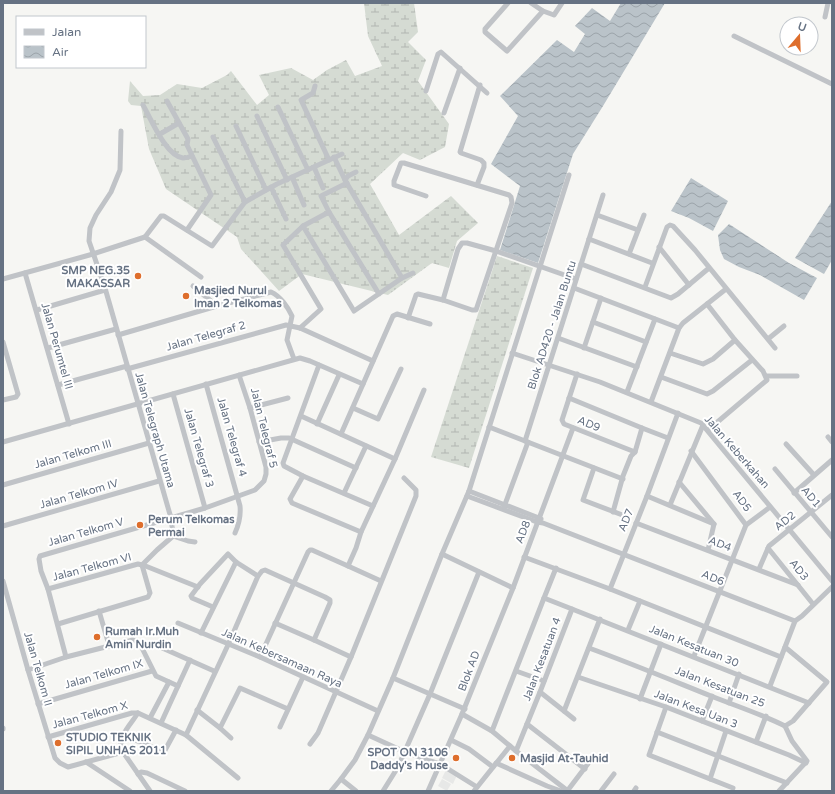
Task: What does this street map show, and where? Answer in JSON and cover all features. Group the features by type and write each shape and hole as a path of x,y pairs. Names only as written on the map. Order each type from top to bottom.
{"street":[{"path":"508,3 486,27 485,32 507,51 543,11"},
{"path":"531,3 543,11 554,15 562,3"},
{"path":"825,17 828,3"},
{"path":"734,36 832,84"},
{"path":"426,91 440,52 480,85 487,93"},
{"path":"444,113 460,68"},
{"path":"477,185 484,167 484,163 481,160 460,152 480,85"},
{"path":"316,86 313,93 301,100 332,159 402,278"},
{"path":"168,101 188,139 187,146 211,195 187,230"},
{"path":"143,105 168,149 184,158 192,156"},
{"path":"278,107 308,170"},
{"path":"257,116 304,205"},
{"path":"160,134 179,124"},
{"path":"236,126 266,190"},
{"name":"Jalan Telegraph Utama","path":"121,131 120,170 111,192 96,215 89,232 89,241 105,290 160,481 170,518 173,536"},
{"path":"213,137 245,202"},
{"path":"3,279 93,254 145,237 161,216 164,216 212,246 245,202 289,178 342,154"},
{"path":"408,318 417,294 476,310 512,199 509,195 401,163 394,181 394,185 426,196"},
{"path":"314,167 323,188"},
{"path":"356,172 348,176 346,182 321,196 379,294"},
{"path":"331,791 355,760 368,736 468,494 569,174"},
{"path":"271,187 286,219"},
{"name":"Blok AD420 - Jalan Buntu","path":"504,507 529,442 549,365 603,195"},
{"path":"300,328 321,309 283,245 303,226 330,212"},
{"path":"597,215 638,230"},
{"path":"629,254 644,215"},
{"path":"303,226 354,311 402,278 413,273"},
{"path":"645,287 652,264 667,227 673,226 775,348"},
{"path":"145,237 201,276"},
{"path":"589,240 652,264"},
{"path":"443,300 460,245 467,243 496,251 576,279"},
{"path":"659,247 689,285"},
{"path":"581,264 671,298 709,268"},
{"name":"Jalan Perumtel III","path":"25,274 37,310 69,424"},
{"path":"193,286 217,306"},
{"path":"574,288 679,328"},
{"path":"651,402 679,328 683,323 726,289"},
{"path":"37,310 105,290"},
{"path":"118,335 271,292 275,294 289,310 293,318 287,340 294,359"},
{"path":"584,348 601,298"},
{"path":"707,304 766,376 797,376"},
{"path":"341,434 394,315 396,314 430,324"},
{"path":"628,392 655,319"},
{"path":"593,322 646,342"},
{"path":"290,325 300,328 373,361"},
{"name":"Jalan Telegraf 2","path":"58,385 127,368 270,328 290,325"},
{"path":"768,339 784,326"},
{"path":"48,348 116,329"},
{"path":"558,338 637,367"},
{"path":"670,353 700,364 706,363 713,359 735,340"},
{"path":"3,342 18,392 18,395 3,400"},
{"name":"Jalan Keberkahan","path":"512,353 628,392 698,421 708,430 832,581"},
{"path":"3,442 294,359 304,359 363,384"},
{"path":"661,377 704,393 710,393 752,360"},
{"path":"319,365 283,464 286,468 303,476 373,506"},
{"path":"353,408 378,419 401,370"},
{"name":"AD9","path":"577,374 562,420 564,424 635,452"},
{"name":"Jalan Telegraf 5","path":"170,518 205,508 255,490 264,480 266,467 260,442 239,375"},
{"path":"317,424 339,375"},
{"path":"708,430 766,381 766,376"},
{"name":"Jalan Telegraf 4","path":"206,384 238,496 241,514 235,533"},
{"path":"348,566 356,548 360,532 395,459 424,390"},
{"name":"Jalan Telegraf 3","path":"173,394 205,508"},
{"path":"250,408 288,398"},
{"path":"569,398 668,438"},
{"name":"AD7","path":"610,589 678,413"},
{"path":"301,416 395,459"},
{"path":"670,505 703,425"},
{"path":"489,427 623,479"},
{"name":"AD8","path":"573,428 540,521 524,557 610,589 781,657"},
{"path":"613,512 623,479 631,456 635,452 642,428"},
{"path":"260,442 284,437 356,468"},
{"path":"828,437 832,442"},
{"name":"Jalan Telkom III","path":"3,485 149,443"},
{"path":"786,444 814,476"},
{"path":"344,493 366,446"},
{"name":"AD5","path":"691,451 746,525 694,656"},
{"path":"794,492 832,460"},
{"path":"594,468 582,499 625,516"},
{"name":"AD1","path":"775,469 832,537"},
{"path":"303,476 290,499 292,503 360,532"},
{"path":"310,744 318,733 351,657 417,492 415,488 404,478"},
{"name":"Jalan Telkom IV","path":"3,526 160,481"},
{"path":"679,482 714,524"},
{"name":"AD6","path":"468,494 624,553 795,621"},
{"path":"647,496 714,524"},
{"name":"AD2","path":"759,570 768,548 832,496"},
{"path":"746,525 770,507"},
{"name":"Jalan Telkom V","path":"66,657 39,559 41,555 170,518"},
{"name":"AD4","path":"636,523 798,585"},
{"path":"708,550 714,524"},
{"path":"143,565 173,536 195,542"},
{"name":"AD3","path":"768,548 813,604"},
{"path":"260,657 310,550 318,552 381,582"},
{"path":"442,554 513,588"},
{"path":"213,607 192,598 191,596 226,555 230,555 236,562 258,576"},
{"name":"Blok AD","path":"428,791 463,711 524,557"},
{"path":"201,633 236,562"},
{"name":"Jalan Telkom VI","path":"48,589 138,564 143,565"},
{"path":"143,565 198,587"},
{"path":"58,624 148,597 150,593 143,565"},
{"path":"492,731 556,568"},
{"path":"186,735 258,576 262,571 265,570 330,600 330,606 314,640"},
{"path":"383,791 395,774 405,752 479,572"},
{"name":"Jalan Telkom II","path":"3,581 53,754 58,761 68,767 86,762"},
{"path":"770,686 795,621 832,586"},
{"name":"Jalan Kesatuan 4","path":"516,751 572,609 544,598"},
{"path":"628,630 640,601"},
{"name":"Jalan Kesatuan 30","path":"572,609 770,686 809,703"},
{"path":"99,611 109,646"},
{"path":"564,711 600,619"},
{"name":"Jalan Kebersamaan Raya","path":"178,622 228,645 260,657 378,711"},
{"path":"275,623 351,657"},
{"path":"28,670 66,657 133,640 138,642 141,646 152,671 156,676 178,686"},
{"path":"640,699 661,644"},
{"path":"160,647 214,671"},
{"path":"779,791 807,761 792,741 784,726 790,723 827,682 785,647"},
{"name":"Jalan Kesatuan 25","path":"589,648 766,716 784,726"},
{"path":"161,723 190,660"},
{"name":"Jalan Telkom IX","path":"38,704 152,671"},
{"path":"516,671 544,680"},
{"path":"729,703 739,674"},
{"path":"280,728 303,677"},
{"name":"Jalan Kesa Uan 3","path":"578,677 666,707 806,763"},
{"path":"393,678 430,694 463,711 492,731 568,791 593,757"},
{"path":"150,718 169,682"},
{"path":"220,728 240,688 288,709"},
{"path":"540,692 574,720"},
{"path":"702,721 712,696"},
{"path":"666,707 649,755 732,788"},
{"path":"197,710 231,738"},
{"name":"Jalan Telkom X","path":"48,737 132,713 138,713 186,735 238,778"},
{"path":"138,713 121,739 120,746 150,791"},
{"path":"756,742 766,716"},
{"path":"527,724 584,769"},
{"path":"135,740 164,752 176,730"},
{"path":"710,779 726,731"},
{"path":"656,732 787,783"},
{"path":"368,736 405,752 440,764 476,789 510,746"},
{"path":"451,740 495,765 558,791"},
{"path":"86,762 123,752"},
{"path":"86,762 130,791"},
{"path":"138,774 141,772 147,773 185,791"},
{"path":"600,791 614,774"},
{"path":"341,779 356,791"}],"shaded area":[{"path":"446,770 457,775 453,784 442,778"},
{"path":"442,779 451,784 447,791 438,786"}],"green space":[{"path":"364,3 414,3 418,32 408,42 426,60 418,81 449,124 445,147 420,160 403,153 370,184 399,235 451,196 478,223 457,241 449,268 432,263 388,295 302,274 279,291 241,249 237,237 166,189 149,149 141,106 131,105 128,101 130,81 143,96 160,95 177,84 202,88 227,75 231,71 257,105 269,95 259,75 291,68 313,80 327,70 346,60 355,76 382,66 368,36"},
{"path":"497,256 533,268 469,468 431,457"}],"water":[{"path":"621,3 665,3 573,154 538,263 500,250 520,186 491,164 518,116 500,96 557,40 574,52 585,34 575,26 592,8 610,21"},
{"path":"691,178 728,201 713,231 689,218 671,211"},
{"path":"832,201 832,260 824,274 795,258"},
{"path":"729,224 789,263 817,278 804,300 760,275 739,267 724,259 720,250 718,235"}],"place":[{"name":"SMP NEG.35 MAKASSAR","path":"138,276"},
{"name":"Masjied Nurul Iman 2 Telkomas","path":"186,296"},
{"name":"Perum Telkomas Permai","path":"140,525"},
{"name":"Rumah Ir.Muh Amin Nurdin","path":"97,637"},
{"name":"STUDIO TEKNIK SIPIL UNHAS 2011","path":"58,743"},
{"name":"SPOT ON 3106 Daddy's House","path":"456,758"},
{"name":"Masjid At-Tauhid","path":"512,758"}]}
